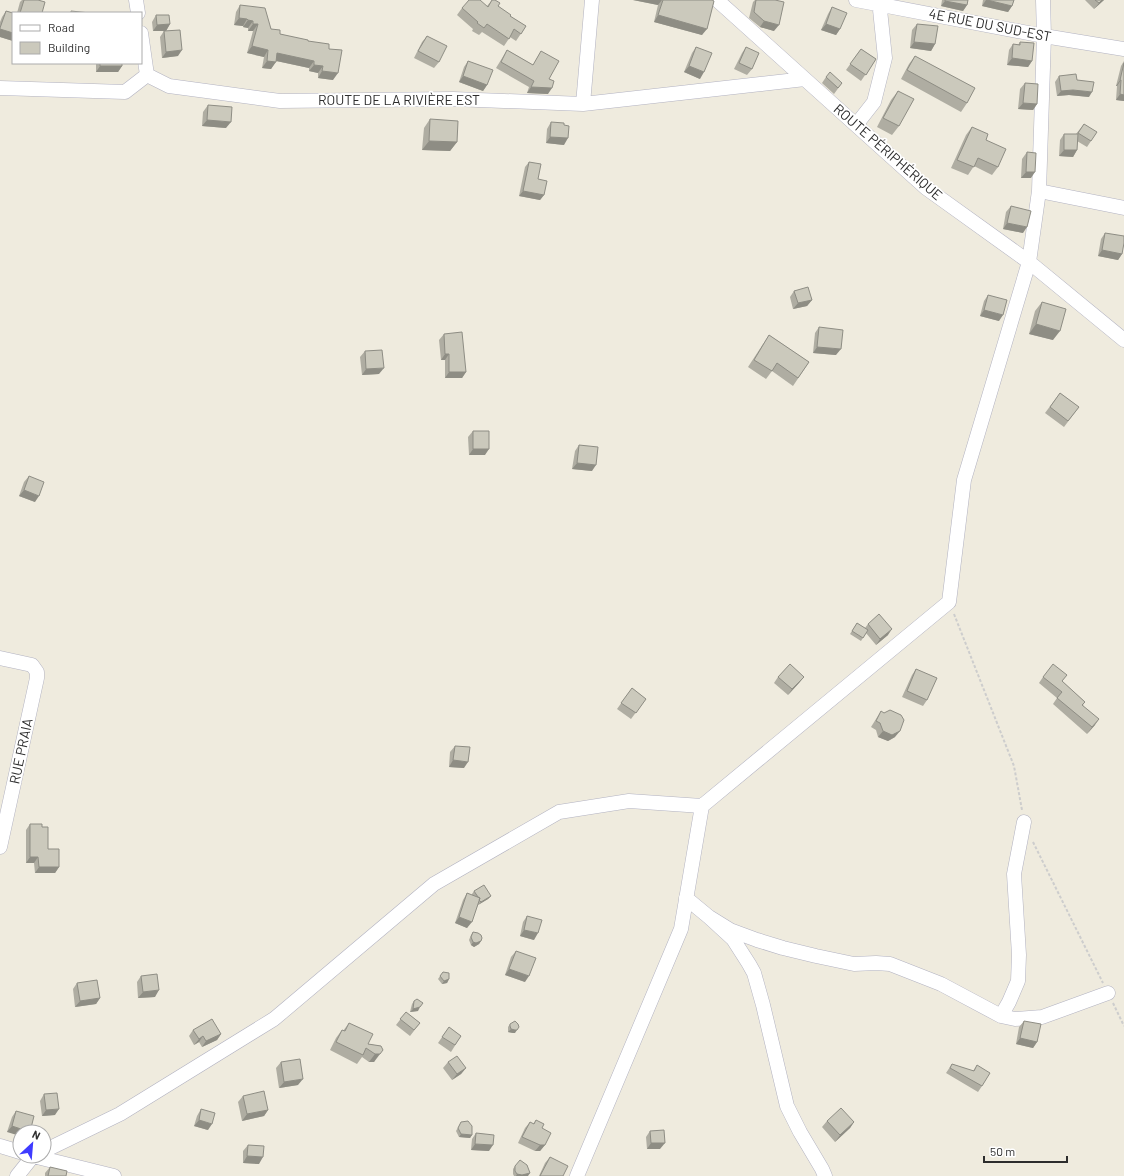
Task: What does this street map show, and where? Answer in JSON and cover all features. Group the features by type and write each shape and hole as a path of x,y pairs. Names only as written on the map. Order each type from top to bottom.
{"street":[{"path":"136,0 138,12"},
{"path":"583,104 592,0"},
{"name":"ROUTE PÉRIPHÉRIQUE","path":"717,0 926,188 1029,262 1124,340"},
{"name":"4E RUE DU SUD-EST","path":"856,0 879,2 1044,36 1124,49"},
{"path":"577,1176 681,929 702,806 949,602 964,480 1029,262 1039,191 1044,36 1043,0"},
{"path":"856,125 874,102 885,58 879,2"},
{"path":"0,88 125,92 147,75 142,40"},
{"name":"ROUTE DE LA RIVIÈRE EST","path":"147,75 169,86 280,101 453,99 583,104 804,79"},
{"path":"1039,191 1124,208"},
{"name":"RUE PRAIA","path":"0,658 32,665 37,672 37,678 0,847"},
{"path":"52,1146 120,1114 274,1019 434,884 559,812 629,800 702,806"},
{"path":"1000,1016 1010,1002 1018,981 1019,955 1014,874 1024,822"},
{"path":"686,898 733,939 754,973 787,1106 825,1176"},
{"path":"709,917 730,930 783,948 854,964 890,964 941,984 1000,1016 1015,1019 1042,1017 1108,993"},
{"path":"0,1146 12,1150"},
{"path":"52,1161 114,1176"},
{"path":"17,1176 27,1164"}],"building":[{"path":"24,0 38,0 45,2 42,12 20,12"},
{"path":"469,0 480,0 488,7 492,0 495,0 500,3 498,6 526,26 521,34 514,29 509,39 487,24 484,28 462,8"},
{"path":"663,0 714,1 707,29 658,15"},
{"path":"756,0 775,0 784,2 779,25 764,21 754,12"},
{"path":"945,0 968,0 967,5"},
{"path":"987,0 1014,0 1012,6"},
{"path":"1095,0 1102,0 1099,3"},
{"path":"240,5 265,8 271,29 280,30 280,34 308,41 329,44 329,49 342,50 338,73 322,71 323,66 314,65 314,61 277,53 276,62 267,61 268,50 252,46 258,24 253,24 253,21 239,18"},
{"path":"832,7 847,13 840,29 826,24"},
{"path":"6,11 12,13 12,33 0,28"},
{"path":"156,15 169,15 170,24 157,25"},
{"path":"917,24 938,26 935,44 914,42"},
{"path":"180,30 182,50 166,52 164,31"},
{"path":"427,36 447,46 439,62 418,51"},
{"path":"1020,42 1034,43 1032,61 1012,58 1013,44 1020,45"},
{"path":"696,47 712,53 704,72 689,66"},
{"path":"746,47 759,53 752,69 739,63"},
{"path":"861,49 876,59 866,75 850,64"},
{"path":"507,50 533,65 541,51 559,61 549,79 554,81 552,88 531,87 534,81 501,62"},
{"path":"915,56 975,88 967,103 907,70"},
{"path":"468,61 493,70 487,85 463,76"},
{"path":"1124,63 1124,95 1120,94 1120,80"},
{"path":"100,64 122,64 122,66 100,66"},
{"path":"830,72 842,83 838,88 826,77"},
{"path":"1076,74 1077,80 1094,82 1092,92 1073,90 1061,91 1059,76"},
{"path":"1025,83 1038,84 1037,104 1023,103"},
{"path":"898,91 914,99 899,126 883,118"},
{"path":"208,105 232,107 231,122 207,120"},
{"path":"430,119 458,121 457,142 429,141"},
{"path":"551,122 564,123 564,125 569,126 568,138 550,137"},
{"path":"1084,124 1097,132 1091,141 1078,133"},
{"path":"972,127 988,134 986,140 1006,149 998,167 978,158 974,167 957,160"},
{"path":"1064,134 1078,134 1077,150 1064,150"},
{"path":"1027,152 1036,153 1035,172 1026,172"},
{"path":"529,162 541,164 538,179 547,181 544,195 523,191"},
{"path":"1011,206 1031,211 1027,227 1007,223"},
{"path":"1105,233 1124,236 1122,254 1102,250"},
{"path":"808,287 812,300 798,303 794,291"},
{"path":"988,295 1007,300 1003,315 984,310"},
{"path":"1042,302 1066,309 1060,331 1036,324"},
{"path":"819,327 843,330 841,349 817,347"},
{"path":"462,332 466,372 449,372 449,354 445,354 444,334"},
{"path":"769,335 809,362 798,378 777,363 772,371 754,360"},
{"path":"382,350 384,368 366,369 365,351"},
{"path":"1060,393 1079,407 1068,421 1050,407"},
{"path":"473,431 489,431 489,449 473,449"},
{"path":"579,445 598,447 596,465 577,463"},
{"path":"29,476 44,482 39,496 24,490"},
{"path":"879,614 892,629 880,639 868,624"},
{"path":"857,623 868,630 863,638 852,631"},
{"path":"790,664 804,677 792,689 778,677"},
{"path":"1053,664 1067,675 1062,681 1085,702 1082,705 1099,719 1092,727 1057,698 1062,692 1043,677"},
{"path":"916,669 937,678 927,700 907,691"},
{"path":"632,688 646,699 636,713 621,703"},
{"path":"890,710 901,715 904,720 900,731 892,735 883,731 880,723 876,721 881,711 884,713"},
{"path":"455,746 470,747 468,762 453,760"},
{"path":"30,824 42,824 42,827 48,827 48,849 59,849 59,867 39,867 38,857 30,857"},
{"path":"484,885 491,896 481,902 479,900 480,898 474,891"},
{"path":"467,893 480,898 472,922 459,917"},
{"path":"527,916 542,920 538,933 524,930"},
{"path":"473,932 481,935 481,941 476,943 473,942 471,937"},
{"path":"516,951 536,958 529,976 509,969"},
{"path":"443,972 449,973 449,979 444,981 440,976"},
{"path":"157,974 159,990 143,992 141,976"},
{"path":"97,980 100,998 80,1001 77,983"},
{"path":"417,999 423,1003 420,1007 413,1009 414,1001"},
{"path":"406,1012 420,1023 414,1030 400,1019"},
{"path":"212,1019 221,1034 206,1041 203,1036 199,1039 193,1030"},
{"path":"515,1021 519,1027 517,1030 511,1029 510,1026 510,1024"},
{"path":"1024,1021 1041,1024 1037,1042 1020,1038"},
{"path":"349,1023 373,1034 368,1044 381,1046 383,1050 380,1054 375,1054 366,1048 363,1055 336,1042 342,1030 345,1031"},
{"path":"449,1027 461,1036 455,1045 442,1037"},
{"path":"457,1056 466,1068 457,1074 448,1062"},
{"path":"300,1059 303,1079 284,1082 281,1062"},
{"path":"952,1064 974,1071 977,1065 990,1073 982,1086 950,1068"},
{"path":"264,1091 268,1110 247,1114 243,1096"},
{"path":"57,1093 59,1109 46,1110 44,1094"},
{"path":"841,1108 854,1122 840,1135 827,1121"},
{"path":"201,1109 215,1113 212,1124 199,1120"},
{"path":"16,1111 34,1116 32,1124 13,1124"},
{"path":"536,1120 544,1124 542,1128 551,1133 545,1145 540,1145 522,1137 530,1122 534,1124"},
{"path":"468,1121 472,1126 472,1135 461,1134 458,1128 461,1122"},
{"path":"664,1130 665,1143 651,1143 650,1131"},
{"path":"476,1133 494,1135 493,1145 475,1144"},
{"path":"248,1145 264,1146 263,1157 247,1156"},
{"path":"550,1157 568,1166 563,1176 540,1176"},
{"path":"520,1160 527,1165 530,1173 522,1175 517,1174 515,1171 515,1166"},
{"path":"50,1167 67,1171 66,1176 48,1176"}]}
